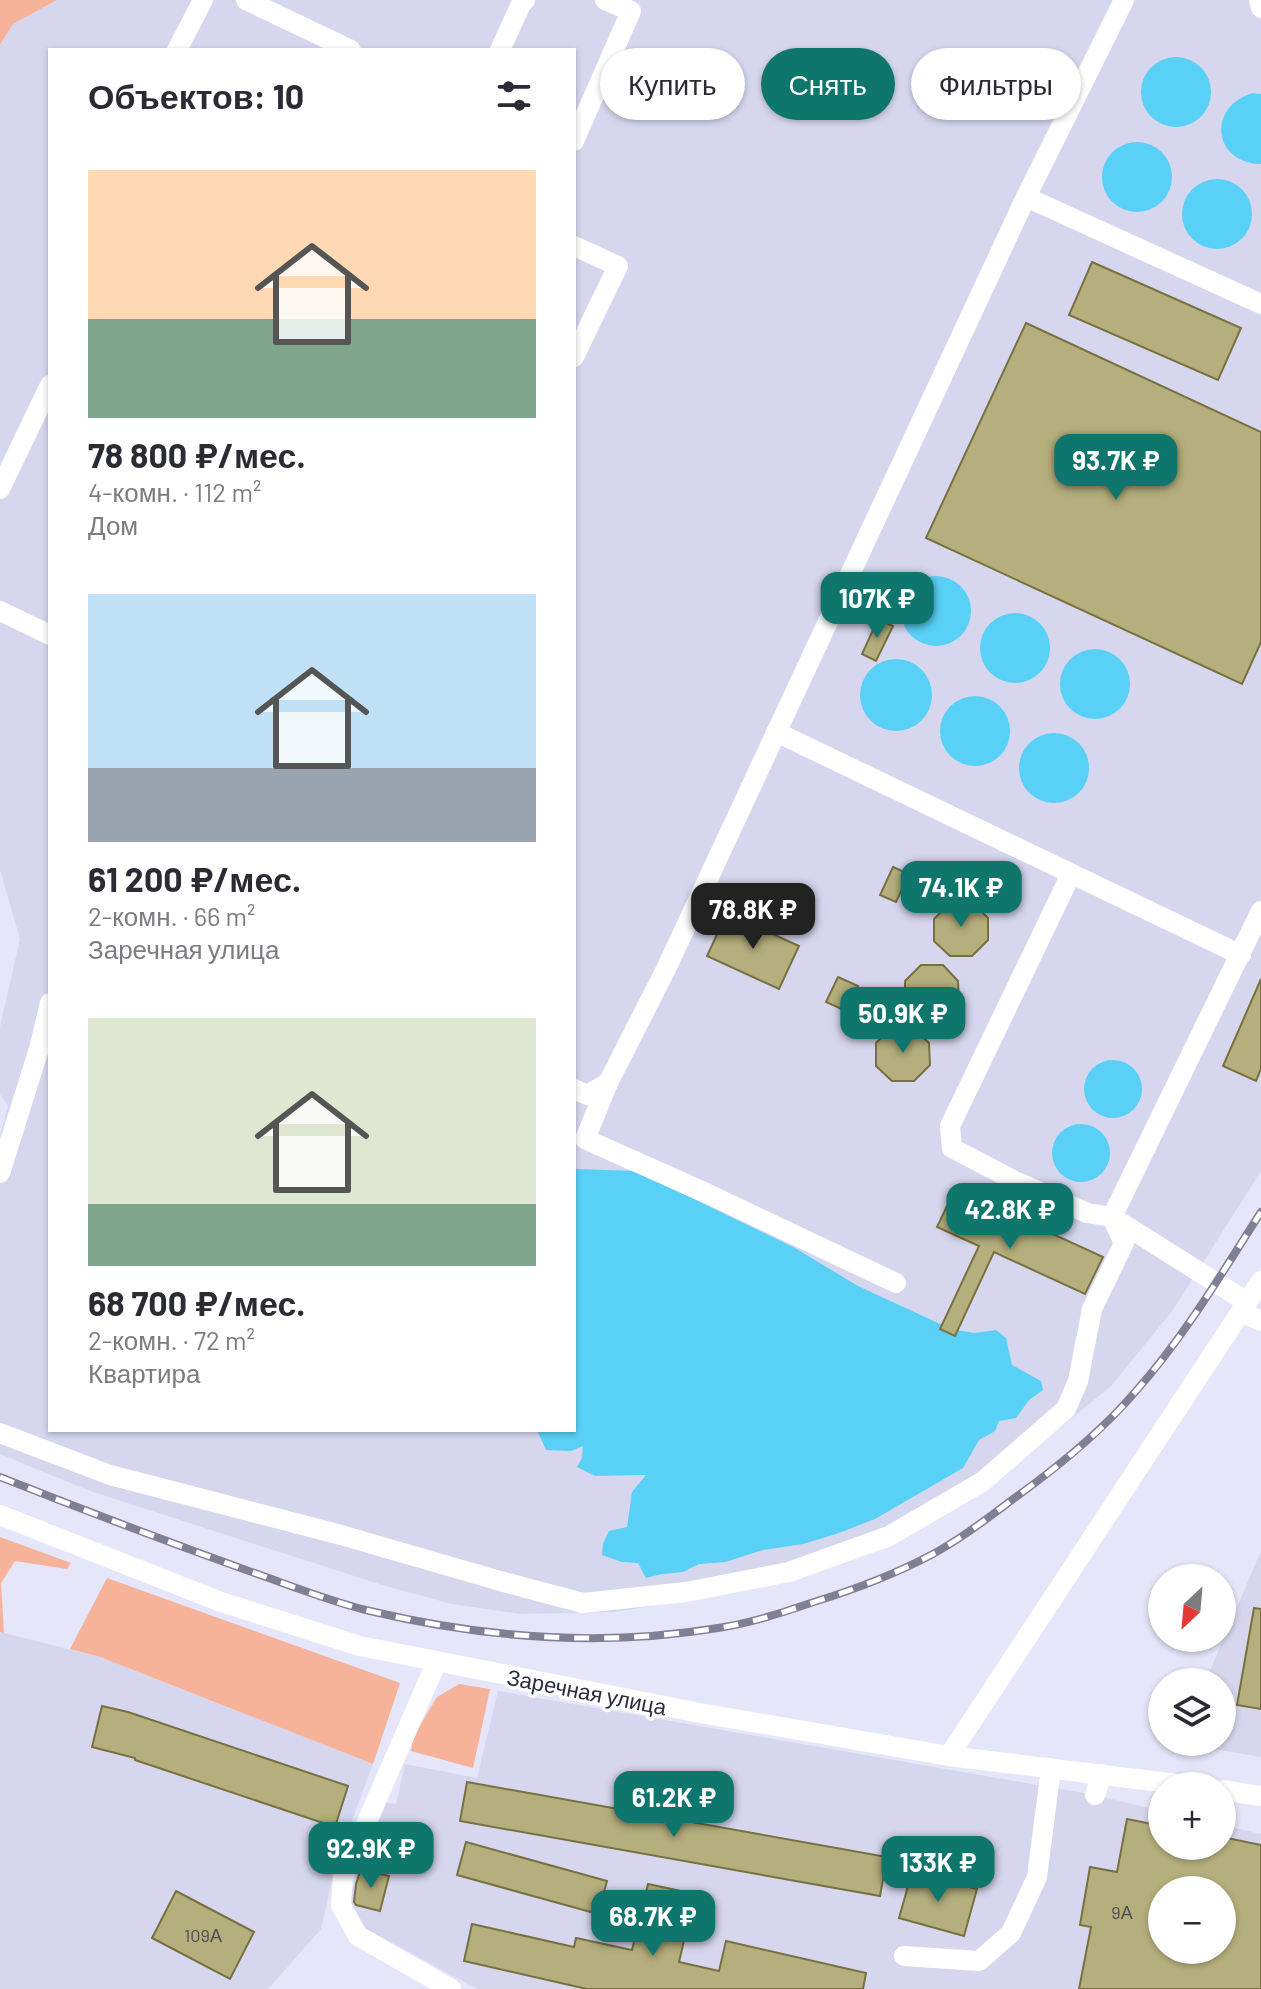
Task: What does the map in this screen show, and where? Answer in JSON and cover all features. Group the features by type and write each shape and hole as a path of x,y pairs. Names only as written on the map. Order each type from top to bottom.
{"street":[{"path":"178,48 203,0"},
{"path":"246,0 347,48"},
{"path":"501,48 525,0"},
{"path":"576,136 631,11 605,0"},
{"path":"896,1283 585,1139 608,1083 666,969 1026,197 1124,0"},
{"path":"1259,0 1261,8"},
{"path":"1026,197 1261,304"},
{"path":"576,247 618,266 576,353"},
{"path":"0,489 9,447 48,388"},
{"path":"0,611 48,634"},
{"path":"776,732 1241,955"},
{"path":"1071,874 950,1126 952,1148 1017,1182 1087,1213 1112,1217 1261,1321"},
{"path":"1112,1217 1261,911"},
{"path":"0,1173 48,1011"},
{"path":"576,1090 587,1095 608,1083"},
{"path":"0,1433 110,1475 313,1527 583,1603 686,1592 774,1575 889,1536 982,1482 1066,1409 1078,1381 1092,1309 1124,1243 1112,1217"},
{"path":"949,1756 1261,1281"},
{"name":"Заречная улица","path":"0,1515 221,1602 360,1646 700,1713 949,1756 1148,1780"},
{"path":"437,1661 343,1877 341,1905 358,1936 451,1989"},
{"path":"904,1956 979,1961 1011,1933 1037,1877 1051,1768"},
{"path":"1095,1795 1102,1774"},
{"path":"1236,1792 1261,1796"}],"shaded area":[{"path":"0,0 57,0 13,24 0,45"},
{"path":"57,0 1261,0 1261,1171 1173,1310 1111,1386 982,1492 704,1598 614,1612 521,1614 452,1604 382,1585 90,1491 0,1454 0,1136 8,1106 0,1094 0,1027 20,939 0,870 0,45 13,24"},
{"path":"0,1537 71,1563 67,1569 15,1561 1,1583 4,1633 0,1632"},
{"path":"1261,1551 1261,1757 1236,1753 1236,1668 1211,1668 1218,1652 1236,1652 1236,1609"},
{"path":"107,1578 400,1683 373,1764 100,1657 70,1649"},
{"path":"0,1632 100,1657 373,1764 336,1863 321,1929 268,1989 0,1989"},
{"path":"459,1684 490,1689 473,1768 411,1751 413,1737 437,1697"},
{"path":"498,1691 1095,1795 1148,1808 1148,1860 1236,1860 1236,1828 1261,1834 1261,1989 477,1989 361,1926 347,1904 382,1802 396,1804 405,1764 477,1778"}],"water":[{"path":"1169,57 1183,57 1196,62 1206,72 1211,92 1206,112 1196,122 1183,127 1169,127 1156,122 1146,112 1141,99 1141,85 1146,72 1156,62"},
{"path":"1253,93 1261,94 1261,164 1245,161 1233,154 1225,145 1221,133 1228,109"},
{"path":"1144,142 1166,157 1172,177 1170,191 1162,202 1151,210 1130,212 1112,202 1104,191 1102,170 1112,152 1123,144"},
{"path":"1224,179 1246,194 1252,214 1250,228 1242,239 1231,247 1210,249 1192,239 1184,228 1182,207 1192,189 1203,181"},
{"path":"943,576 965,591 971,611 969,625 961,636 950,644 929,646 911,636 903,625 901,604 911,586 922,578"},
{"path":"1008,613 1022,613 1035,618 1045,628 1050,648 1045,668 1035,678 1022,683 1008,683 995,678 985,668 980,655 980,641 985,628 995,618"},
{"path":"1102,649 1124,664 1130,684 1128,698 1120,709 1109,717 1088,719 1070,709 1062,698 1060,677 1070,659 1081,651"},
{"path":"896,659 916,665 926,675 932,695 926,715 916,725 896,731 876,725 866,715 860,695 866,675 876,665"},
{"path":"982,696 1004,711 1010,731 1008,745 1000,756 989,764 968,766 950,756 942,745 940,724 950,706 961,698"},
{"path":"1047,733 1061,733 1074,738 1084,748 1089,768 1084,788 1074,798 1061,803 1047,803 1034,798 1024,788 1019,775 1019,761 1024,748 1034,738"},
{"path":"1113,1060 1124,1062 1133,1069 1140,1078 1140,1100 1133,1109 1124,1116 1113,1118 1102,1116 1093,1109 1086,1100 1084,1089 1086,1078 1093,1069 1102,1062"},
{"path":"1081,1124 1092,1126 1101,1133 1108,1142 1108,1164 1101,1173 1092,1180 1081,1182 1070,1180 1061,1173 1054,1164 1052,1153 1054,1142 1061,1133 1070,1126"},
{"path":"576,1169 636,1171 795,1248 858,1286 951,1329 974,1333 996,1330 1006,1338 1012,1365 1041,1381 1043,1390 1029,1400 1016,1418 999,1421 995,1431 979,1440 963,1468 875,1519 803,1544 763,1550 725,1562 699,1564 683,1572 646,1578 638,1563 622,1562 602,1555 609,1531 627,1527 632,1492 646,1475 595,1476 577,1467 583,1446 571,1451 546,1450 538,1432 576,1432"}],"building":[{"path":"1092,262 1241,328 1218,380 1069,315"},
{"path":"1026,323 1261,432 1261,642 1242,684 926,538"},
{"path":"878,619 893,626 876,661 862,654"},
{"path":"893,867 909,874 896,902 880,895"},
{"path":"972,902 988,918 988,940 972,956 950,956 934,941 934,919 950,903"},
{"path":"727,913 799,946 779,989 707,956"},
{"path":"921,965 943,965 958,981 959,1003 943,1018 921,1019 905,1003 905,981"},
{"path":"838,977 858,986 846,1011 826,1002"},
{"path":"1261,979 1261,1069 1256,1081 1223,1066"},
{"path":"891,1028 913,1028 929,1043 930,1065 914,1081 892,1081 876,1066 876,1043"},
{"path":"955,1189 1103,1257 1085,1294 994,1252 955,1336 940,1329 979,1246 937,1227"},
{"path":"1254,1608 1261,1609 1261,1709 1237,1705"},
{"path":"102,1706 348,1786 335,1827 135,1758 92,1747"},
{"path":"467,1782 887,1857 880,1896 460,1821"},
{"path":"1127,1819 1148,1823 1148,1860 1236,1860 1236,1840 1261,1845 1261,1989 1079,1989 1091,1927 1080,1925 1090,1867 1117,1872"},
{"path":"466,1842 607,1881 598,1914 457,1875"},
{"path":"361,1869 389,1876 380,1911 354,1902"},
{"path":"912,1872 977,1889 964,1936 899,1918"},
{"path":"648,1884 695,1894 679,1962 719,1971 726,1941 866,1973 863,1989 587,1989 464,1961 472,1924 574,1947 576,1938 632,1950"},
{"path":"176,1891 254,1932 230,1979 152,1938"}],"railway":[{"path":"0,1477 308,1592 354,1607 413,1620 500,1633 587,1638 674,1634 731,1626 846,1591 917,1562 964,1535 1048,1473 1109,1420 1154,1370 1202,1304 1261,1212"}]}
